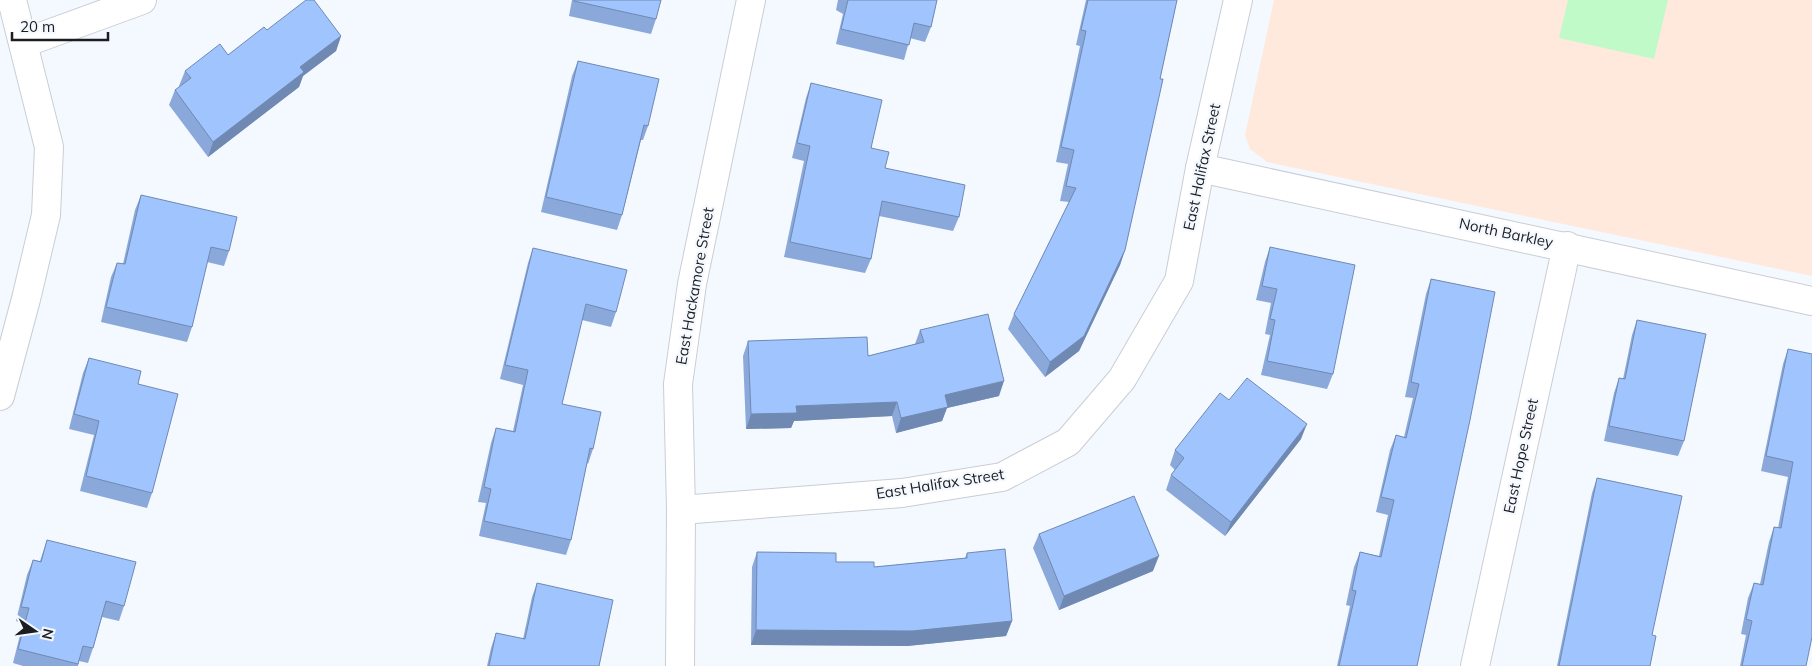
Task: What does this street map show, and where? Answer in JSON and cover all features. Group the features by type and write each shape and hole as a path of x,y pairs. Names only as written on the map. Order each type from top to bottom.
{"street":[{"path":"0,396 46,215 49,146 12,0"},
{"path":"24,43 142,0"},
{"name":"East Hackamore Street","path":"680,666 681,510 678,384 692,284 751,0"},
{"name":"East Halifax Street","path":"681,510 902,493 1002,476 1068,442 1122,379 1179,281 1200,168 1238,0"},
{"name":"North Barkley","path":"1200,168 1567,246 1812,301"},
{"name":"East Hope Street","path":"1475,666 1567,246"}],"shaded area":[{"path":"1274,0 1812,0 1812,276 1267,162 1250,149 1245,135"}],"green space":[{"path":"1568,0 1668,0 1654,59 1559,38"}],"building":[{"path":"306,0 314,0 341,36 300,67 304,72 213,142 175,90 191,78 185,71 220,44 228,55 264,27 267,30"},
{"path":"574,0 661,0 656,19"},
{"path":"848,0 937,0 931,27 914,23 909,45 841,29"},
{"path":"1088,0 1177,0 1160,79 1163,79 1125,250 1084,336 1050,362 1014,314 1076,188 1066,186 1074,150 1061,147 1086,31 1081,30"},
{"path":"578,61 659,79 648,126 644,125 622,215 546,197"},
{"path":"811,83 882,100 871,148 889,152 885,168 965,185 959,217 882,201 871,259 790,242 810,146 797,143"},
{"path":"141,195 237,217 229,251 211,247 192,327 106,307 117,263 125,264"},
{"path":"1270,247 1355,265 1333,374 1267,361 1275,320 1270,319 1277,289 1262,286"},
{"path":"533,248 627,270 616,312 586,304 562,404 601,412 593,449 590,448 571,540 484,521 491,489 484,487 496,428 515,432 528,370 505,365"},
{"path":"1431,279 1495,292 1470,420 1417,666 1339,666 1356,591 1352,590 1360,552 1381,557 1394,500 1381,497 1396,435 1406,438 1419,384 1411,382"},
{"path":"988,314 1004,381 945,395 948,407 901,418 897,402 796,406 797,413 751,414 748,341 867,337 868,356 924,342 920,330"},
{"path":"1637,320 1706,334 1684,441 1609,426 1619,378 1625,379"},
{"path":"1788,349 1812,354 1812,637 1806,666 1742,666 1752,621 1746,619 1754,583 1763,585 1774,527 1781,528 1793,462 1766,456"},
{"path":"89,358 141,371 138,384 178,394 152,493 86,476 99,421 74,414"},
{"path":"1247,378 1307,424 1231,522 1171,475 1184,458 1175,450 1220,393 1229,400"},
{"path":"1597,478 1682,496 1652,635 1656,636 1650,666 1559,666"},
{"path":"1134,496 1159,556 1064,596 1039,534"},
{"path":"47,540 136,562 124,606 106,601 93,648 83,646 78,664 18,649 29,608 21,607 33,560 41,562"},
{"path":"1005,549 1012,621 912,631 756,630 757,552 836,553 836,562 874,562 874,567 967,558 967,553"},
{"path":"537,583 613,600 599,666 489,666 496,633 525,639"}]}
